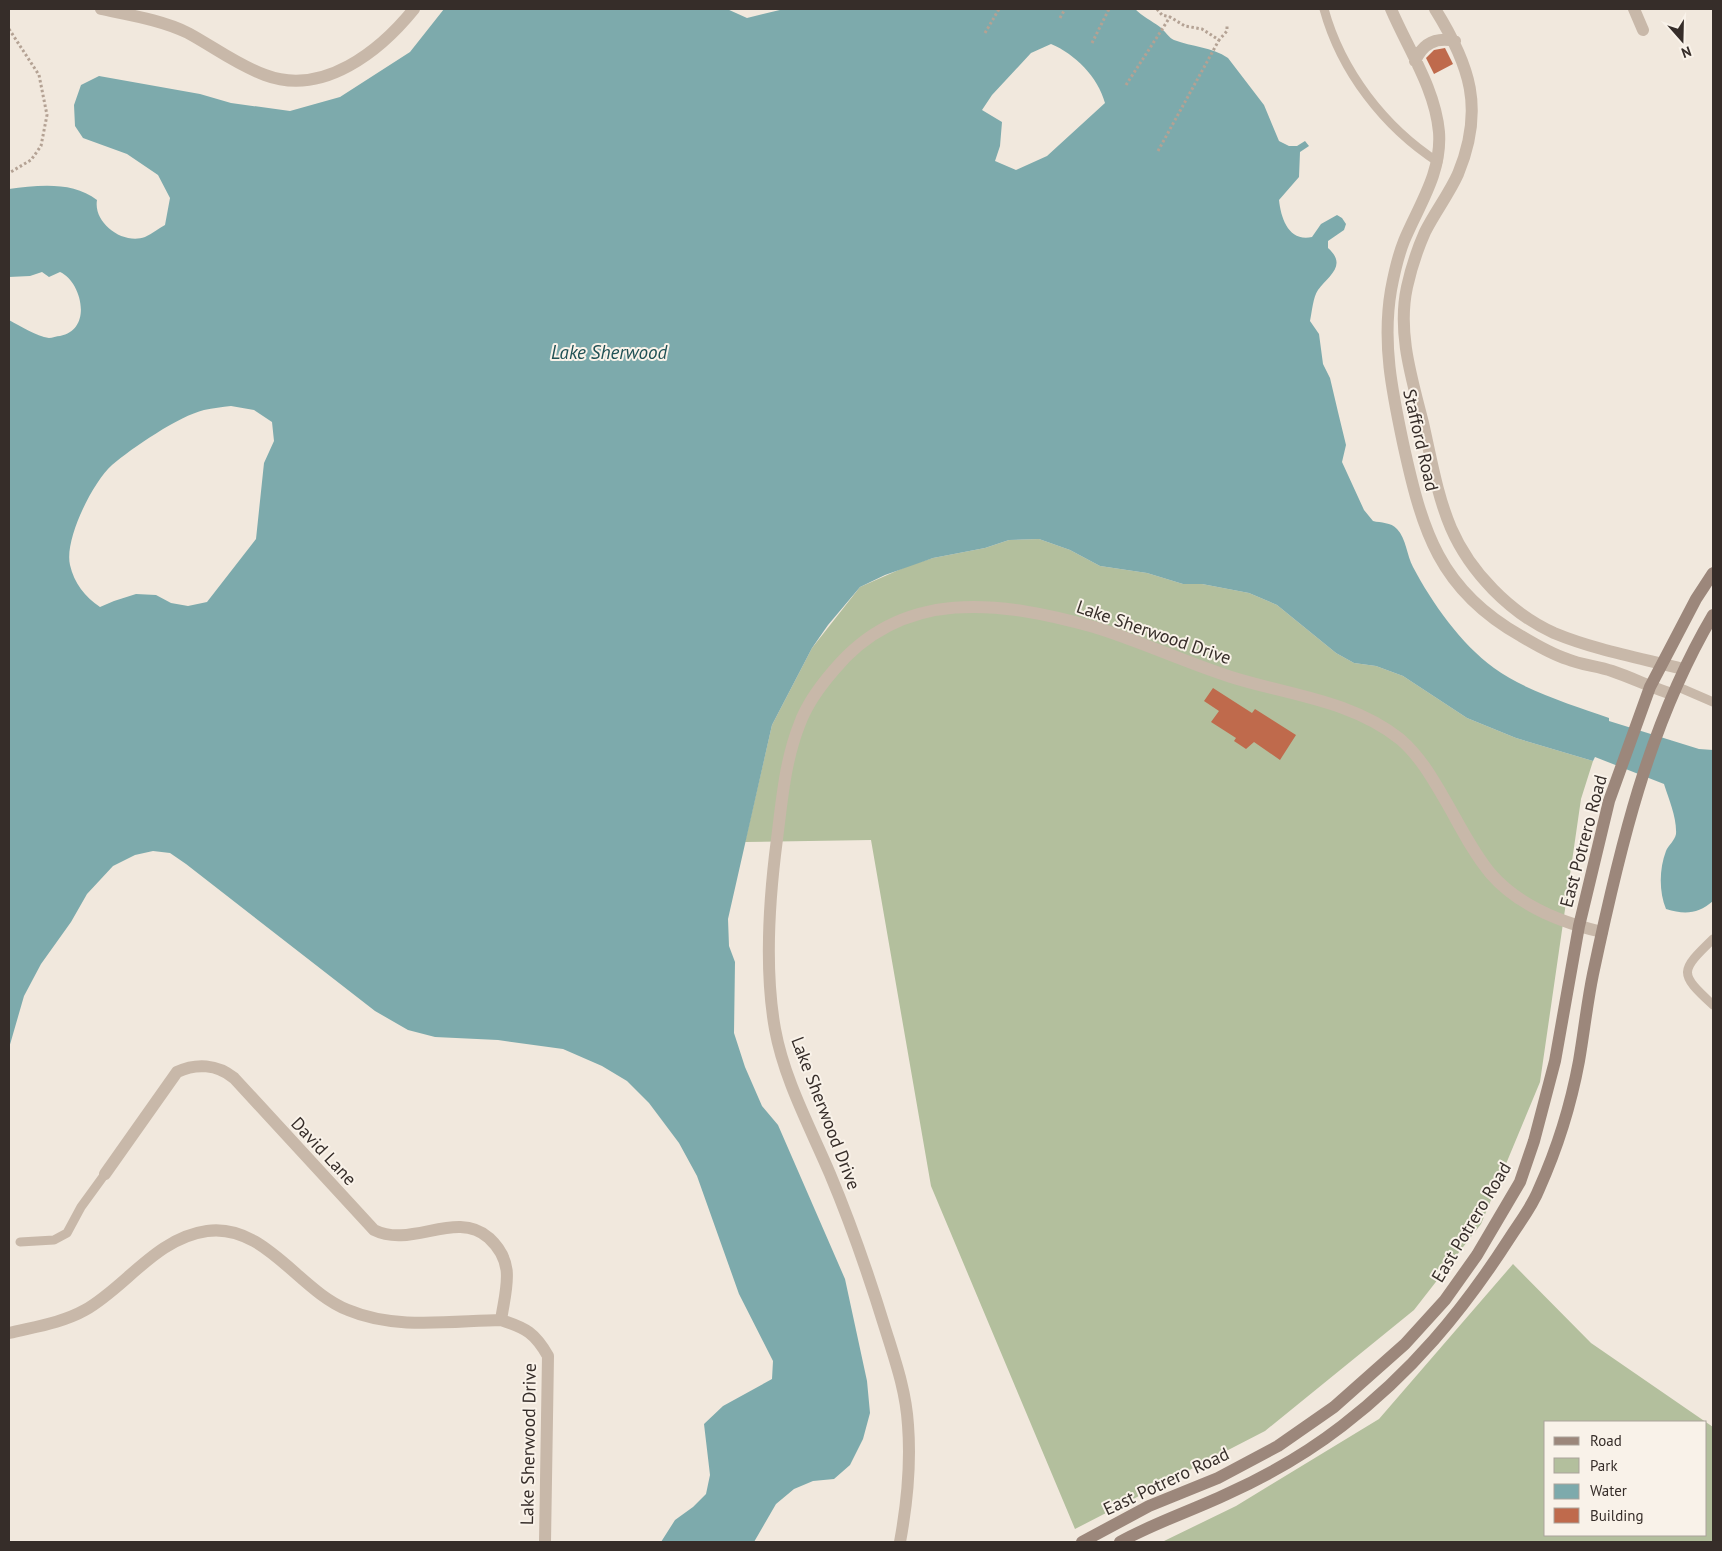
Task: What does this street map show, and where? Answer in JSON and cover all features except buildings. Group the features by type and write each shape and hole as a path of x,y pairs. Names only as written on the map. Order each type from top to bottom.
{"street":[{"path":"101,9 142,18 187,32 244,66 267,76 292,80 330,74 368,55 384,42 414,9"},
{"name":"Stafford Road","path":"1391,9 1435,107 1439,134 1438,162 1430,187 1404,240 1397,263 1391,291 1386,345 1389,378 1408,463 1428,534 1454,582 1474,603 1502,626 1568,660 1613,672 1650,687 1674,690"},
{"name":"Stafford Road","path":"1436,9 1464,62 1470,88 1473,116 1468,142 1457,174 1425,232 1413,262 1404,312 1405,342 1411,372 1433,466 1451,528 1480,576 1529,618 1553,632 1582,643 1683,669"},
{"path":"1634,9 1643,30"},
{"path":"1415,61 1420,50 1432,42 1442,38 1454,41"},
{"name":"East Potrero Road","path":"1082,1542 1149,1506 1218,1478 1278,1446 1334,1407 1370,1378 1405,1344 1445,1300 1477,1255 1520,1182 1534,1141 1555,1061 1579,926 1609,801 1650,687 1696,599 1713,574"},
{"name":"Lake Sherwood Drive","path":"900,1542 908,1475 908,1426 902,1381 854,1233 786,1066 776,1033 770,979 773,870 788,759 803,715 826,679 850,650 871,634 910,616 940,609 988,606 1018,610 1092,627 1246,682 1332,703 1396,736 1410,749 1436,783 1494,878 1519,898 1551,916 1602,932"},
{"name":"East Potrero Road","path":"1120,1542 1158,1523 1226,1495 1315,1445 1379,1397 1420,1358 1459,1312 1492,1265 1538,1192 1555,1149 1568,1106 1578,1062 1592,978 1631,810 1674,690 1683,669 1713,615"},
{"name":"David Lane","path":"105,1174 177,1072 187,1067 216,1068 234,1078 374,1230 385,1236 398,1237 461,1227 485,1235 499,1248 505,1259 508,1271 501,1320"},
{"name":"Lake Sherwood Drive","path":"9,1333 64,1319 85,1310 164,1248 192,1234 221,1230 236,1233 261,1246 325,1298 346,1310 365,1317 408,1322 501,1320 529,1331 539,1340 548,1356 545,1542"}],"lane":[{"path":"1324,9 1340,52 1371,101 1423,153 1438,162"},
{"path":"1674,690 1713,702"},
{"path":"1713,939 1695,957 1687,967 1686,972 1695,988 1713,1005"},
{"path":"20,1242 54,1240 67,1233 81,1207 105,1174"}],"path":[{"path":"985,33 999,9"},
{"path":"1060,18 1065,9"},
{"path":"1092,43 1109,9"},
{"path":"1157,9 1162,15 1170,17 1184,26 1202,29 1219,40"},
{"path":"1126,85 1170,17"},
{"path":"1158,151 1219,40 1227,31 1227,26"},
{"path":"9,29 38,75 47,115 41,146 31,160 9,173"}],"green space":[{"path":"1039,539 1070,550 1100,566 1147,573 1183,584 1202,584 1249,593 1277,605 1336,653 1354,663 1376,666 1403,676 1467,718 1516,738 1593,761 1581,799 1540,1082 1481,1224 1414,1310 1265,1431 1075,1529 931,1186 871,840 745,842 772,725 812,648 860,587 910,565 933,558 985,548 1009,540"},
{"path":"1513,1264 1591,1343 1705,1421 1544,1421 1544,1536 1707,1536 1707,1423 1713,1427 1713,1542 1162,1542 1236,1506 1379,1419"}],"water":[{"name":"Lake Sherwood","path":"444,9 727,9 747,18 784,9 1135,9 1160,27 1170,38 1222,54 1228,58 1264,105 1279,141 1289,146 1297,146 1305,141 1309,146 1300,152 1299,177 1279,200 1284,221 1288,227 1297,236 1304,238 1312,237 1321,224 1337,215 1346,224 1344,230 1328,241 1328,248 1334,254 1336,266 1316,293 1310,321 1319,334 1323,364 1330,378 1346,445 1342,462 1364,510 1373,521 1389,524 1397,529 1402,537 1413,567 1438,608 1470,647 1494,668 1520,684 1565,703 1609,718 1609,721 1699,749 1713,750 1713,901 1697,911 1685,913 1666,909 1661,888 1661,873 1666,851 1676,834 1676,828 1664,784 1595,757 1593,761 1516,738 1467,718 1403,676 1376,666 1354,663 1336,653 1277,605 1249,593 1202,584 1183,584 1147,573 1100,566 1070,550 1039,539 1009,540 985,548 933,558 885,575 860,587 828,625 812,648 772,725 728,919 729,946 735,962 734,1033 745,1067 762,1106 778,1125 845,1279 867,1381 870,1413 863,1439 850,1465 834,1479 813,1481 794,1489 776,1504 754,1542 661,1542 675,1520 693,1507 706,1494 710,1475 704,1424 723,1406 772,1379 773,1361 739,1294 697,1176 679,1143 649,1103 627,1081 602,1066 563,1049 498,1040 435,1037 408,1030 375,1011 186,864 170,853 153,851 135,855 113,866 87,894 71,922 41,964 24,996 9,1048 9,320 28,331 44,337 60,336 71,332 77,324 81,305 74,285 60,272 49,277 42,272 30,276 9,277 9,189 55,186 77,190 97,200 97,209 100,217 111,230 128,238 145,237 165,225 170,198 158,175 127,154 83,138 75,126 74,105 81,85 99,76 200,94 231,103 290,111 340,97 410,52","holes":["1051,44 1077,60 1097,84 1105,103 1047,156 1016,170 995,161 1000,146 1002,122 982,110 992,95 1031,53","231,406 254,410 272,422 274,441 264,463 256,539 207,602 188,606 171,603 156,595 136,594 100,607 77,584 70,565 69,554 71,541 82,512 104,473 143,442 182,419 204,410"]}]}
